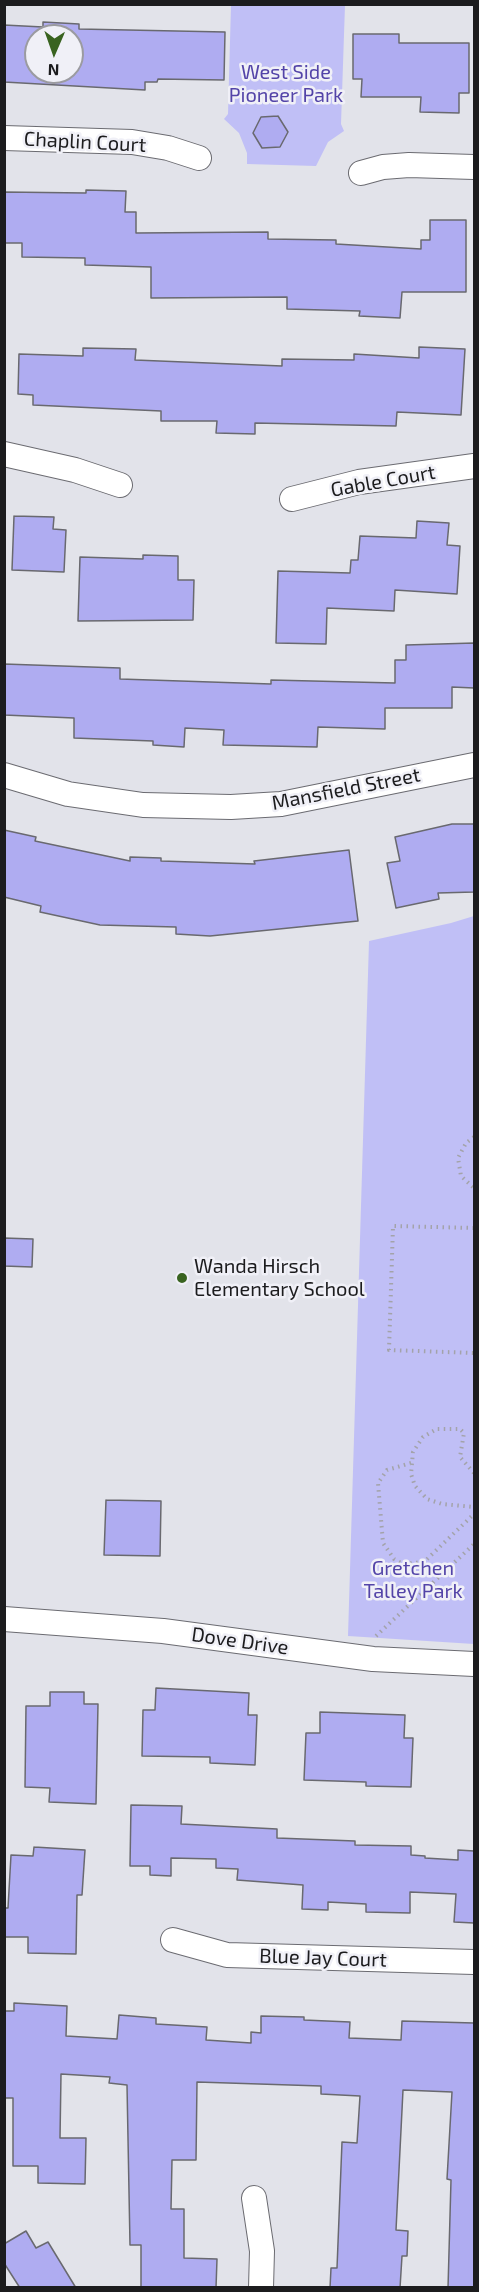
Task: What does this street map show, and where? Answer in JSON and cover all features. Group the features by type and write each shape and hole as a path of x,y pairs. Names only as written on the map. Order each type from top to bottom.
{"street":[{"name":"Chaplin Court","path":"4,138 132,142 168,148 200,158"},
{"path":"361,173 383,167 409,165 474,167"},
{"path":"4,454 75,470 120,485"},
{"name":"Gable Court","path":"292,498 358,482 474,466"},
{"name":"Mansfield Street","path":"4,775 68,794 132,804 231,807 281,804 474,765"},
{"name":"Dove Drive","path":"4,1619 163,1631 373,1659 474,1664"},
{"name":"Blue Jay Court","path":"173,1940 227,1955 474,1962"},
{"path":"254,2198 262,2251 261,2288"}],"path":[{"path":"474,1137 466,1143 458,1158 461,1176 474,1188"},
{"path":"474,1228 393,1226 389,1350 474,1353"},
{"path":"474,1473 460,1457 465,1433 454,1428 437,1429 423,1437 413,1452 411,1463 415,1486 427,1499 442,1504 474,1507"},
{"path":"411,1463 387,1470 378,1483 383,1543 394,1559 403,1564 424,1562 474,1514"},
{"path":"376,1636 474,1544"}],"green space":[{"name":"West Side Pioneer Park","path":"231,5 345,5 341,124 344,131 328,142 316,166 247,164 247,153 239,133 224,119 228,114"},
{"name":"Gretchen Talley Park","path":"474,916 474,1644 348,1636 369,941"}],"building":[{"path":"43,22 79,24 43,24"},
{"path":"4,25 24,26 24,83 4,82"},
{"path":"84,29 225,32 224,80 158,79 157,82 145,82 145,90 39,84 84,84"},
{"path":"353,34 399,34 399,43 469,43 469,93 459,93 459,113 420,112 421,97 361,97 362,79 353,79"},
{"path":"278,116 288,132 280,147 262,148 253,133 261,117"},
{"path":"86,190 126,191 125,212 136,212 136,233 268,232 268,239 336,240 336,244 421,249 421,240 430,240 430,220 466,220 466,292 402,292 400,318 359,316 360,311 287,309 287,297 151,298 151,267 85,265 85,258 22,257 22,243 4,243 4,192 86,193"},
{"path":"419,347 465,349 461,415 397,412 396,426 255,423 255,434 216,433 217,421 161,421 161,411 33,405 33,395 18,394 19,354 83,356 83,348 136,349 135,360 282,366 282,359 354,360 354,354 419,358"},
{"path":"14,516 54,517 53,529 66,530 64,572 12,570"},
{"path":"417,521 449,523 447,545 460,546 457,594 395,590 394,611 327,608 326,644 276,643 278,571 350,573 351,560 358,560 360,536 416,538"},
{"path":"143,555 178,556 178,580 194,580 193,620 78,621 80,557 143,559"},
{"path":"474,643 474,688 452,687 452,708 385,708 385,729 318,727 317,747 223,745 224,730 185,728 184,747 153,745 153,741 74,738 74,718 4,715 4,664 120,668 120,679 271,684 271,680 395,683 395,660 406,660 406,645"},
{"path":"452,824 474,824 474,892 438,893 439,899 396,908 387,863 400,861 395,837"},
{"path":"4,830 36,837 35,841 130,861 130,857 161,858 161,861 255,864 254,861 349,850 358,921 210,936 176,934 176,927 100,925 40,912 41,906 4,897"},
{"path":"4,1238 33,1239 32,1267 4,1266"},
{"path":"106,1500 161,1501 160,1556 104,1555"},
{"path":"156,1688 249,1693 248,1715 257,1715 255,1765 210,1763 210,1757 142,1756 143,1710 155,1710"},
{"path":"50,1692 84,1692 84,1704 98,1704 96,1804 49,1802 50,1788 25,1787 26,1706 50,1706"},
{"path":"320,1712 405,1715 404,1738 413,1738 411,1787 366,1786 366,1782 304,1780 306,1733 320,1733"},
{"path":"131,1805 182,1806 181,1824 277,1829 277,1838 355,1841 355,1845 411,1846 411,1855 425,1856 425,1858 458,1860 458,1850 474,1851 474,1923 454,1922 456,1894 410,1892 410,1913 366,1912 366,1904 328,1902 328,1910 302,1909 303,1885 237,1880 238,1869 216,1868 216,1859 171,1858 171,1876 150,1875 150,1866 130,1866"},
{"path":"34,1847 85,1850 82,1895 77,1895 76,1954 28,1953 28,1937 4,1937 4,1908 8,1908 11,1855 33,1856"},
{"path":"14,2003 67,2006 66,2036 117,2039 119,2015 156,2018 156,2024 207,2027 206,2040 251,2043 251,2032 261,2033 261,2016 304,2017 304,2020 350,2022 349,2038 401,2040 402,2021 474,2023 474,2288 448,2288 451,2180 447,2179 452,2092 403,2090 396,2230 408,2231 407,2256 402,2256 400,2288 330,2288 331,2268 337,2268 342,2142 357,2143 360,2096 321,2094 321,2086 197,2082 196,2160 172,2160 171,2209 184,2209 184,2258 217,2259 216,2288 141,2288 141,2245 130,2245 127,2085 109,2083 110,2077 61,2074 60,2138 86,2138 85,2184 38,2183 38,2166 13,2166 13,2098 4,2098 4,2011 14,2011"},
{"path":"26,2231 36,2248 48,2242 76,2288 20,2288 4,2263 4,2244"}],"place":[{"name":"Wanda Hirsch Elementary School","path":"182,1278"}]}
